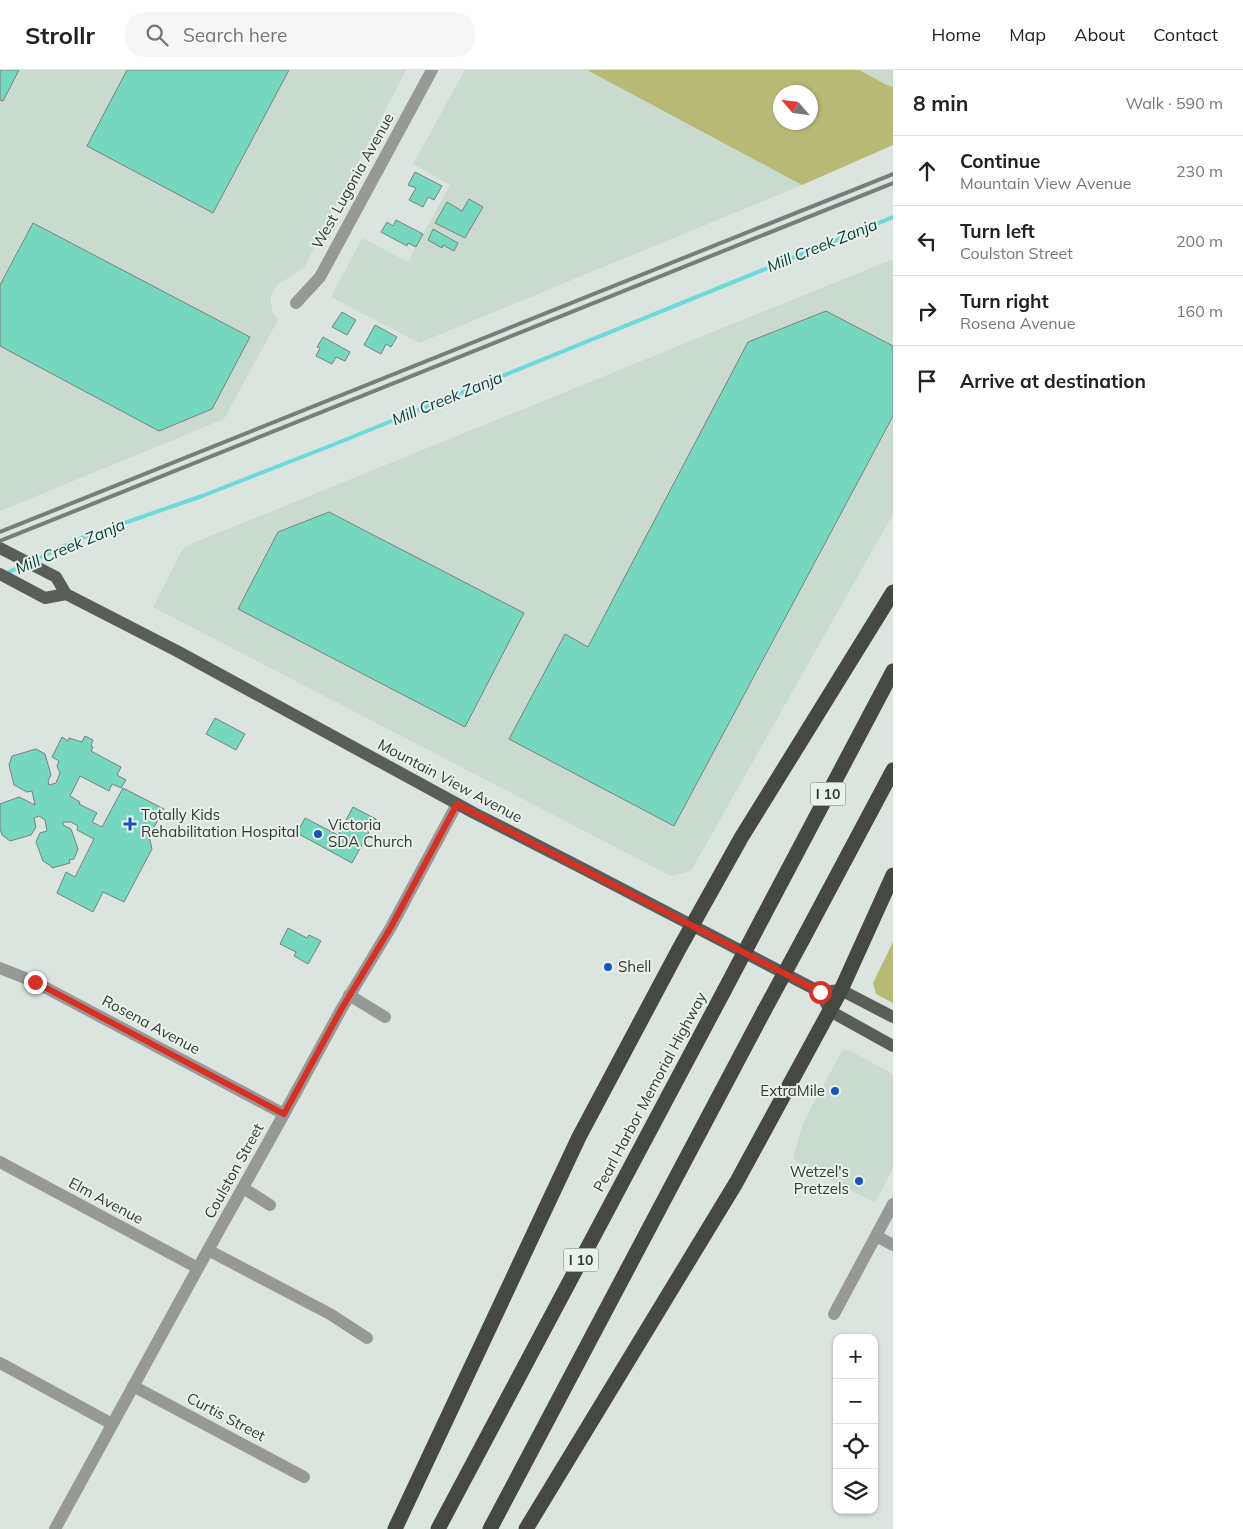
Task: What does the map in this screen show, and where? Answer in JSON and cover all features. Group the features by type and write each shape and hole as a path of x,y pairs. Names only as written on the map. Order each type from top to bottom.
{"highway":[{"path":"396,1529 579,1138 692,925 741,838 893,592"},
{"name":"Pearl Harbor Memorial Highway","path":"438,1529 893,672"},
{"path":"490,1529 893,770"},
{"path":"526,1529 736,1183 841,990 893,875"}],"main road":[{"path":"0,548 56,577 66,594 45,598 0,574"},
{"name":"Mountain View Avenue","path":"66,594 177,651 457,804 820,992"},
{"path":"893,1017 841,990 820,992 830,1011 893,1046"}],"street":[{"name":"West Lugonia Avenue","path":"296,302 320,277 432,70"},
{"name":"Coulston Street","path":"61,1527 112,1424 350,995 391,927 457,804"},
{"name":"Rosena Avenue","path":"0,968 35,982 284,1114"},
{"path":"350,995 384,1017"},
{"name":"Elm Avenue","path":"0,1162 198,1268"},
{"path":"243,1188 270,1205"},
{"path":"834,1314 893,1204"},
{"path":"876,1236 893,1245"},
{"path":"208,1250 330,1314 367,1338"},
{"path":"0,1364 112,1424"},
{"name":"Curtis Street","path":"133,1386 304,1477"}],"shaded area":[{"path":"0,70 406,70 304,268 274,289 271,303 273,313 278,320 224,419 0,511"},
{"path":"465,70 587,70 802,185 419,343 331,297 362,238 408,262 450,185 413,164"},
{"path":"859,70 893,70 893,87 885,84"},
{"path":"893,259 893,514 691,871 671,876 153,607 182,550 186,546"},
{"path":"848,1050 893,1074 893,1168 875,1203 793,1159 803,1123 842,1051"}],"green space":[{"path":"587,70 859,70 893,87 893,145 802,185"},
{"path":"893,942 893,1003 876,994 873,983"}],"building":[{"path":"0,70 19,70 3,101 0,100"},
{"path":"127,70 289,70 213,213 87,146"},
{"path":"415,172 442,186 434,200 428,197 423,207 409,200 416,188 408,185"},
{"path":"469,199 483,207 465,238 435,223 447,202 462,211"},
{"path":"396,220 423,234 416,247 408,243 407,246 381,232 387,222 393,226"},
{"path":"33,223 250,337 212,409 159,431 0,346 0,285"},
{"path":"433,229 458,243 454,251 443,245 442,248 428,240"},
{"path":"826,311 893,346 893,416 674,826 509,739 565,634 588,647 748,342"},
{"path":"342,312 356,320 347,335 332,327"},
{"path":"375,325 397,337 391,347 386,344 381,354 364,345"},
{"path":"323,337 350,352 345,361 336,357 332,364 316,356 320,348 317,347"},
{"path":"329,512 524,613 465,727 238,609 278,532"},
{"path":"215,718 245,734 236,750 206,734"},
{"name":"Totally Kids Rehabilitation Hospital","path":"85,736 93,740 91,751 121,767 117,775 126,780 121,788 112,784 109,791 80,776 70,796 80,802 79,804 97,813 92,822 102,827 123,788 164,809 149,836 152,849 124,902 103,892 93,912 57,893 66,872 75,877 94,839 77,830 78,826 71,822 63,822 63,825 71,829 78,849 74,859 69,860 70,863 52,868 43,861 36,842 40,833 47,831 45,820 39,816 34,818 36,827 31,835 10,841 2,835 0,828 0,804 19,797 35,805 32,791 27,792 14,785 9,765 12,756 36,749 45,754 51,775 48,781 49,785 56,783 60,773 57,766 59,761 52,757 62,737 68,741 69,738 82,742"},
{"name":"Victoria SDA Church","path":"353,807 376,819 352,863 297,833 305,818 338,835"},
{"path":"288,928 307,938 309,935 321,941 308,964 294,956 296,952 280,944"}],"waterway":[{"name":"Mill Creek Zanja","path":"32,561 84,537 202,496 335,444 893,217"},
{"name":"Mill Creek Zanja","path":"5,574 26,564"}],"railway":[{"path":"0,532 893,174"},
{"path":"0,541 893,183"}],"place":[{"name":"Totally Kids Rehabilitation Hospital","path":"130,824"},
{"name":"Victoria SDA Church","path":"318,834"},
{"name":"Shell","path":"608,967"},
{"name":"ExtraMile","path":"835,1091"},
{"name":"Wetzel's Pretzels","path":"859,1181"}],"route":[{"path":"35,982 284,1114 342,1008 391,927 457,804 820,992"}]}
